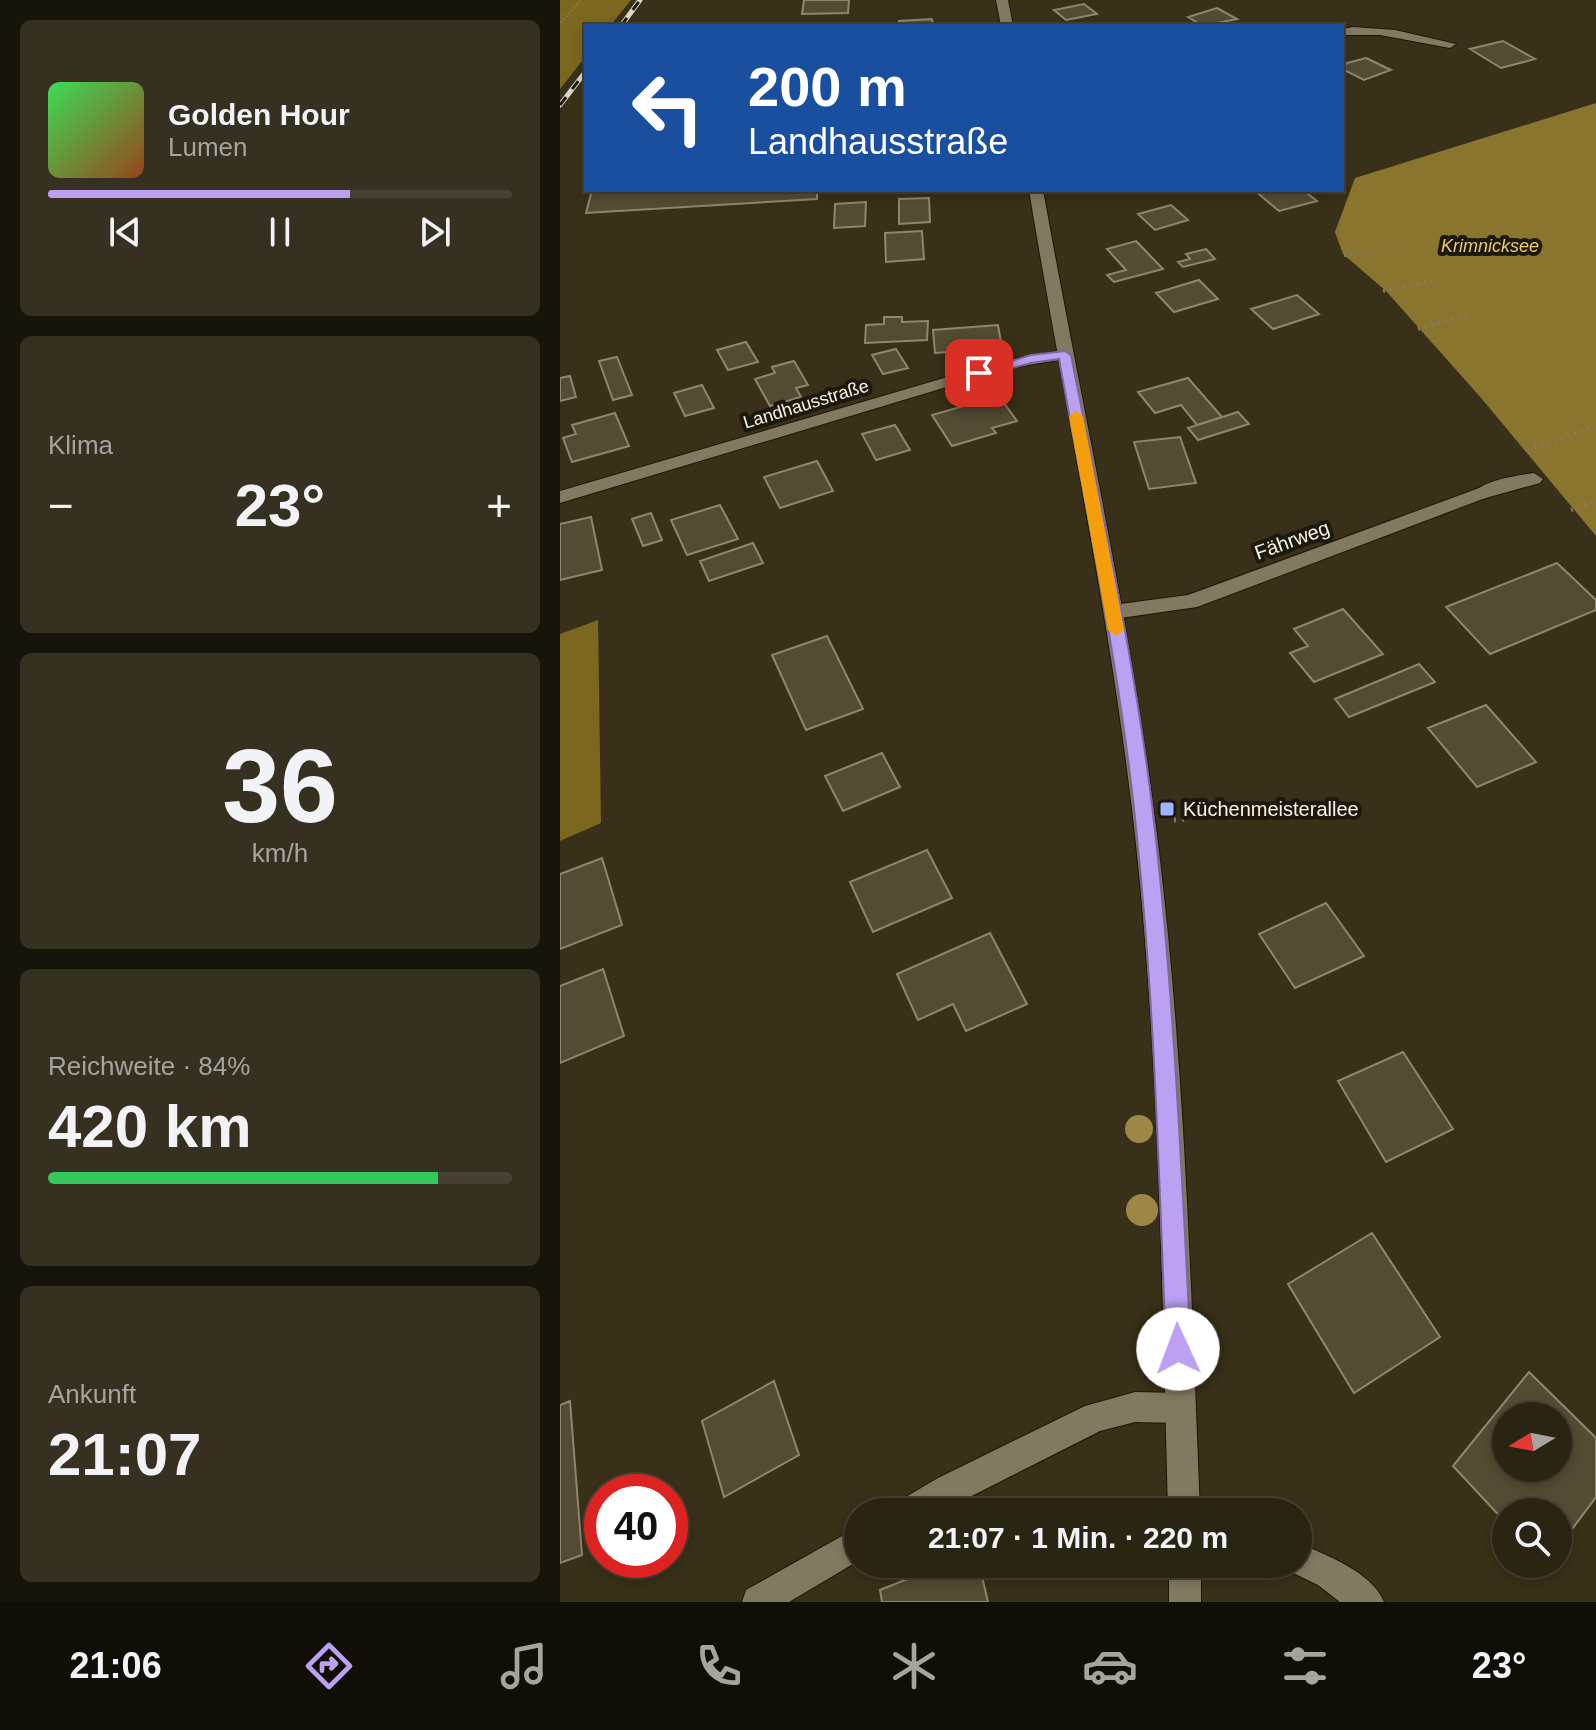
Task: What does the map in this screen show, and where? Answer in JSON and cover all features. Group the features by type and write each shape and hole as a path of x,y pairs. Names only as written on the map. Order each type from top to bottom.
{"street":[{"path":"1002,0 1007,24"},
{"path":"1344,32 1376,32 1450,44"},
{"path":"1036,192 1113,612 1152,888 1164,1042 1183,1498"},
{"name":"Landhausstraße","path":"560,497 1008,364 1065,355"},
{"name":"Fährweg","path":"1113,612 1190,602 1509,483 1534,479"},
{"path":"934,1498 1096,1417 1135,1407 1180,1408"},
{"path":"758,1602 844,1551"},
{"path":"1312,1566 1368,1602"},
{"path":"1185,1578 1185,1602"}],"path":[{"path":"560,22 582,0"},
{"path":"1344,255 1393,247"},
{"path":"1383,291 1438,280"},
{"path":"1418,329 1469,314"},
{"path":"1526,451 1595,426"},
{"path":"1571,510 1596,501"}],"shaded area":[{"path":"560,0 631,0 612,24 584,24 584,59 560,89"},
{"path":"598,620 601,823 560,841 560,634"}],"water":[{"name":"Krimnicksee","path":"1596,103 1596,536 1482,399 1386,291 1343,254 1335,232 1355,178"}],"building":[{"path":"804,0 849,0 848,13 802,14"},
{"path":"1084,4 1097,14 1066,20 1054,10"},
{"path":"1217,8 1237,19 1200,24 1188,17"},
{"path":"932,19 933,24 899,24 899,21"},
{"path":"1503,41 1535,59 1501,68 1470,49"},
{"path":"1366,58 1391,70 1364,80 1344,70 1347,63"},
{"path":"591,192 817,192 817,199 586,213"},
{"path":"1256,192 1306,192 1317,201 1279,211"},
{"path":"929,198 930,222 899,224 899,199"},
{"path":"866,202 865,226 834,228 835,204"},
{"path":"1171,205 1188,220 1155,230 1138,214"},
{"path":"922,231 924,259 886,262 885,233"},
{"path":"1136,241 1163,269 1114,282 1107,275 1126,270 1107,249"},
{"path":"1206,249 1215,259 1183,267 1178,262 1190,259 1186,254"},
{"path":"1199,280 1218,299 1174,312 1156,293"},
{"path":"1297,295 1319,314 1273,329 1251,309"},
{"path":"884,317 902,317 902,322 928,321 927,340 865,343 866,325 884,324"},
{"path":"998,325 1002,348 935,353 933,330"},
{"path":"746,342 758,362 728,370 717,350"},
{"path":"896,349 908,368 883,374 872,355"},
{"path":"617,357 632,395 613,400 599,361"},
{"path":"794,361 808,385 796,388 801,397 770,406 755,379 775,373 772,367"},
{"path":"570,376 576,397 560,401 560,378"},
{"path":"1188,378 1222,417 1197,425 1181,405 1155,413 1138,392"},
{"path":"702,385 714,408 685,416 674,393"},
{"path":"999,396 1017,421 992,428 996,433 952,446 932,415"},
{"path":"1238,412 1249,424 1198,440 1188,428"},
{"path":"615,413 629,446 572,462 563,438 576,434 572,425"},
{"path":"895,425 910,450 876,460 862,434"},
{"path":"1180,437 1196,483 1149,489 1134,442"},
{"path":"817,461 833,491 780,508 764,477"},
{"path":"720,505 738,539 687,555 671,520"},
{"path":"651,513 662,540 643,546 632,519"},
{"path":"591,517 602,570 560,580 560,524"},
{"path":"753,543 763,563 709,581 700,561"},
{"path":"1557,563 1596,600 1596,610 1490,654 1446,607"},
{"path":"1343,609 1383,654 1314,682 1290,653 1308,646 1294,629"},
{"path":"827,636 863,709 806,730 772,655"},
{"path":"1419,664 1435,682 1349,717 1335,699"},
{"path":"1486,705 1536,762 1477,787 1428,728"},
{"path":"882,753 900,787 843,811 825,776"},
{"path":"927,850 952,898 873,932 850,882"},
{"path":"602,858 622,925 560,949 560,874"},
{"path":"1326,903 1364,956 1295,988 1259,934"},
{"path":"990,933 1027,1004 966,1031 953,1004 918,1020 897,974"},
{"path":"603,969 624,1036 560,1063 560,986"},
{"path":"1403,1052 1453,1129 1386,1162 1338,1081"},
{"path":"1372,1233 1440,1337 1354,1393 1288,1284"},
{"path":"1529,1372 1559,1402 1505,1402"},
{"path":"774,1381 799,1455 724,1497 702,1421"},
{"path":"570,1401 582,1555 560,1563 560,1405"},
{"path":"1572,1414 1596,1438 1596,1497 1572,1529 1572,1498 1492,1498 1492,1508 1453,1466 1492,1418 1492,1482 1572,1482"},
{"path":"910,1578 982,1578 988,1602 882,1602 880,1590"}],"railway":[{"path":"622,24 640,0"},
{"path":"560,105 584,74"}],"slow traffic":[{"path":"1076,416 1116,630"}],"place":[{"name":"Küchenmeisterallee","path":"1167,809"}],"route":[{"path":"979,373 1039,357 1065,355 1117,631 1148,846 1164,1042 1178,1349"}]}
